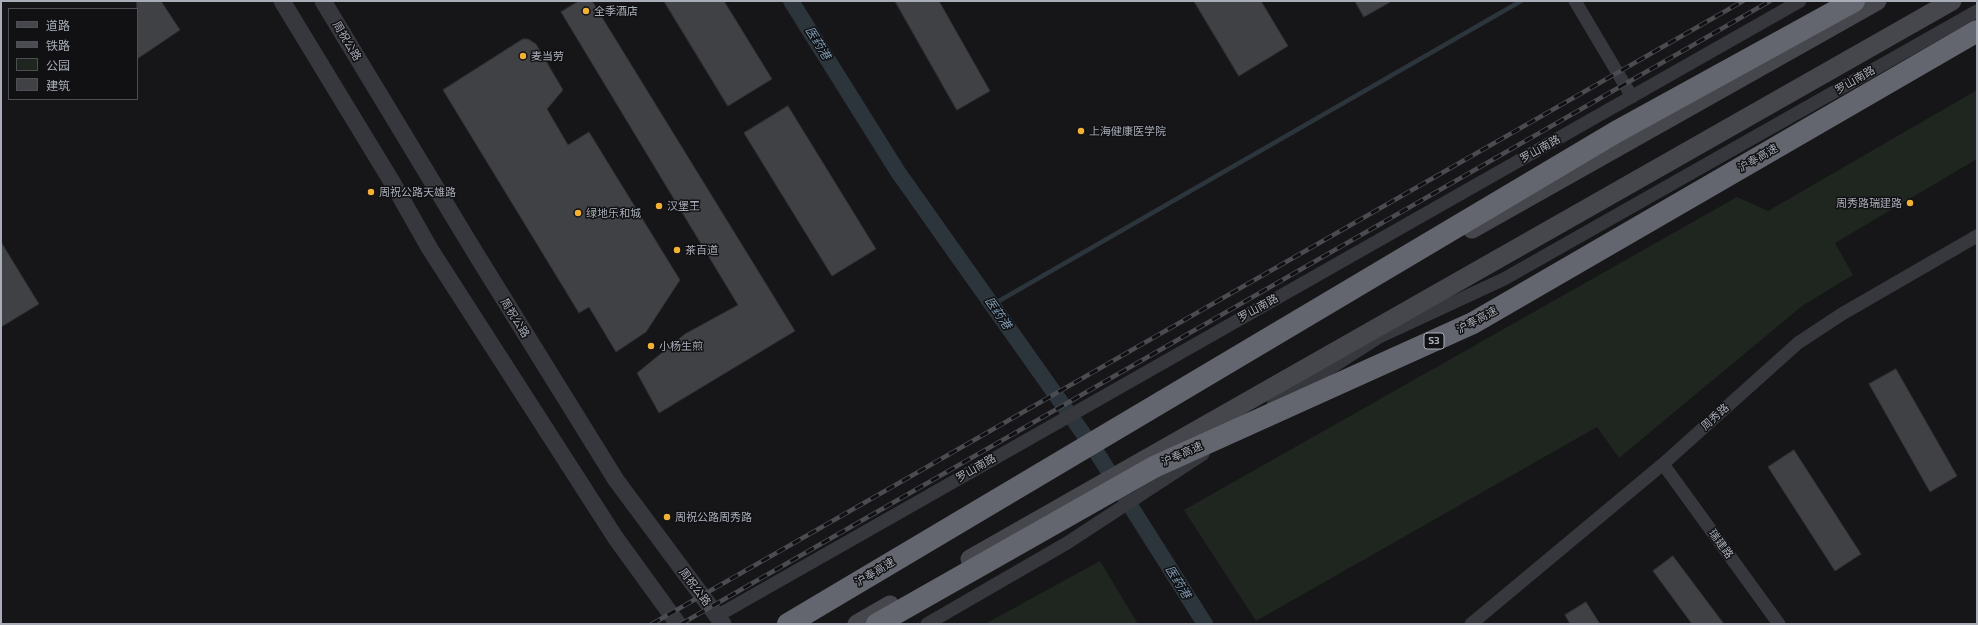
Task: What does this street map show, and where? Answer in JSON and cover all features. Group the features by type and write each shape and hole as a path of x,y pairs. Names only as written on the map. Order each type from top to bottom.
{"highway":[{"name":"沪奉高速","path":"788,624 1616,132 1854,1"},
{"name":"沪奉高速","path":"877,624 1154,467 1473,324 1977,31"}],"main road":[{"path":"784,624 1126,425 1877,1"},
{"name":"罗山南路","path":"857,624 1067,503 1952,1"}],"street":[{"path":"282,1 392,182 430,249 615,537 678,624"},
{"name":"周祝公路","path":"323,1 476,254 616,480 720,620"},
{"path":"1575,1 1632,97"},
{"name":"罗山南路","path":"720,620 1029,438 1800,1"},
{"name":"罗山南路","path":"927,624 1085,530 1163,480 1294,390 1379,337 1504,279 1977,11"},
{"name":"周秀路","path":"1471,624 1664,464 1798,343 1842,314 1977,236"},
{"name":"瑞建路","path":"1664,464 1779,624"}],"green space":[{"path":"1977,90 1977,159 1835,243 1853,275 1802,306 1619,458 1597,427 1256,621 1184,510 1737,197 1768,211"},
{"path":"1100,561 1138,624 985,624"}],"building":[{"path":"137,1 161,1 180,30 138,58 138,8"},
{"name":"绿地乐和城","path":"579,1 592,1 795,331 659,413 637,373 685,334 738,305 561,12"},
{"path":"664,1 724,1 772,79 728,106"},
{"path":"895,1 939,1 990,91 957,110"},
{"path":"1194,1 1261,1 1288,46 1239,76"},
{"path":"1355,1 1392,1 1364,17"},
{"name":"绿地乐和城","path":"523,39 528,39 536,44 563,90 547,109 568,145 589,132 680,280 646,332 616,352 589,307 579,313 443,90"},
{"path":"788,106 876,249 832,276 744,133"},
{"path":"1,242 39,304 1,327"},
{"path":"1896,369 1957,476 1930,492 1869,384"},
{"path":"1794,450 1861,554 1835,571 1768,467"},
{"path":"1673,556 1724,624 1692,624 1653,571"},
{"path":"1586,602 1600,624 1570,624 1565,615"}],"waterway":[{"name":"医药港","path":"791,1 898,172 1097,453 1205,624"},
{"path":"992,305 1521,1"}],"railway":[{"path":"652,624 1743,1"},
{"path":"681,624 1770,1"}],"place":[{"name":"全季酒店","path":"586,11"},
{"name":"麦当劳","path":"523,56"},
{"name":"上海健康医学院","path":"1081,131"},
{"name":"周祝公路天雄路","path":"371,192"},
{"name":"周秀路瑞建路","path":"1910,203"},
{"name":"汉堡王","path":"659,206"},
{"name":"绿地乐和城","path":"578,213"},
{"name":"茶百道","path":"677,250"},
{"name":"小杨生煎","path":"651,346"},
{"name":"周祝公路周秀路","path":"667,517"}]}
